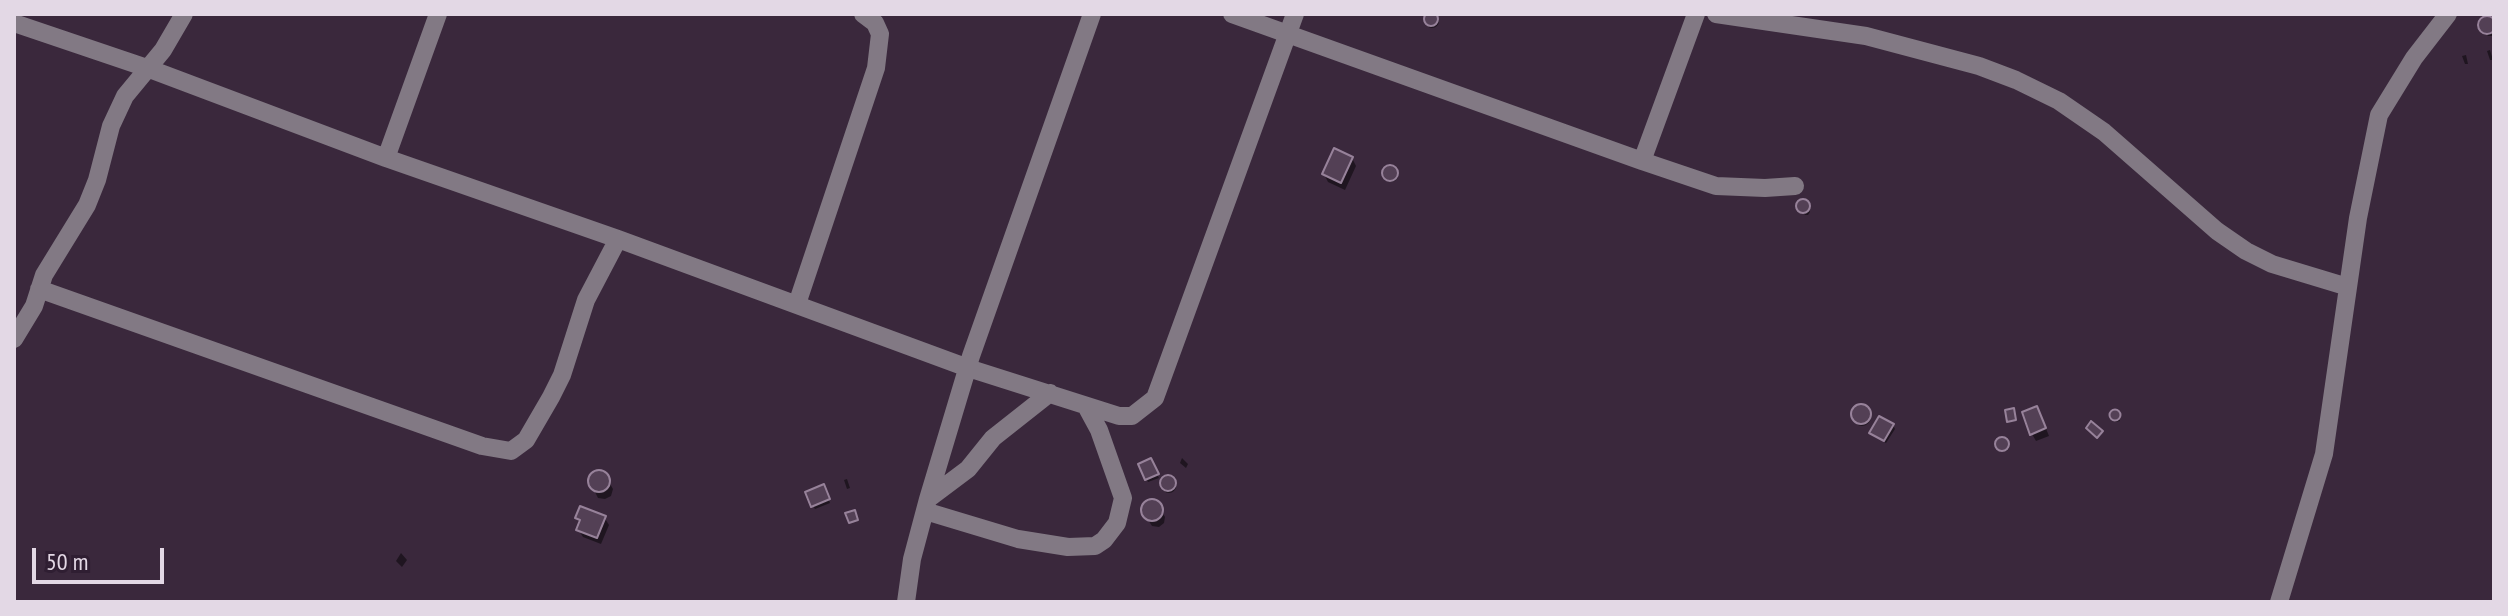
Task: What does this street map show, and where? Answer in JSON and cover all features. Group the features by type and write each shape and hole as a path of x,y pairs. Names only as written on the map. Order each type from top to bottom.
{"street":[{"path":"14,339 34,306 52,262 87,205 111,126 125,96 163,50 184,14"},
{"path":"386,158 438,14"},
{"path":"797,304 876,68 880,34 875,23 863,14"},
{"path":"906,602 912,559 926,505 968,368 1092,14"},
{"path":"1232,14 1716,186 1795,186"},
{"path":"14,23 147,68 386,158 618,239 968,368 1119,416 1132,416 1155,398 1295,14"},
{"path":"1642,161 1696,14"},
{"path":"1716,14 1866,36 1979,66 2016,80 2059,101 2104,132 2217,231 2246,251 2272,264 2348,287"},
{"path":"2279,602 2324,454 2358,218 2379,115 2414,58 2448,14"},
{"path":"39,289 482,446 511,451 526,440 551,397 562,375 586,300 618,239"},
{"path":"926,505 968,469 993,438 1050,393"},
{"path":"926,505 1018,539 1068,547 1095,546 1117,523 1123,498 1099,430 1086,406"}],"building":[{"path":"1431,12 1438,19 1431,26 1424,19"},
{"path":"2487,16 2496,25 2487,34 2478,25"},
{"path":"1334,148 1353,157 1341,183 1322,174"},
{"path":"1390,165 1398,173 1390,181 1382,173"},
{"path":"1803,199 1810,206 1803,213 1796,206"},
{"path":"1861,404 1868,407 1871,414 1868,421 1861,424 1854,421 1851,414 1854,407"},
{"path":"2037,406 2046,428 2030,435 2022,412"},
{"path":"2014,408 2016,420 2007,422 2005,410"},
{"path":"2115,409 2121,415 2115,421 2109,415"},
{"path":"1879,416 1894,424 1884,441 1869,433"},
{"path":"2091,421 2103,431 2097,438 2086,428"},
{"path":"2002,437 2009,444 2002,451 1995,444"},
{"path":"1151,458 1159,474 1145,480 1138,464"},
{"path":"599,470 607,473 610,481 607,489 599,492 591,489 588,481 591,473"},
{"path":"1168,475 1174,477 1174,489 1168,491 1162,489 1160,483 1162,477"},
{"path":"824,484 830,499 811,507 805,492"},
{"path":"1152,499 1163,510 1152,521 1141,510"},
{"path":"580,506 606,516 597,538 576,530 580,520 575,518"},
{"path":"855,510 858,520 849,523 845,513"}]}
